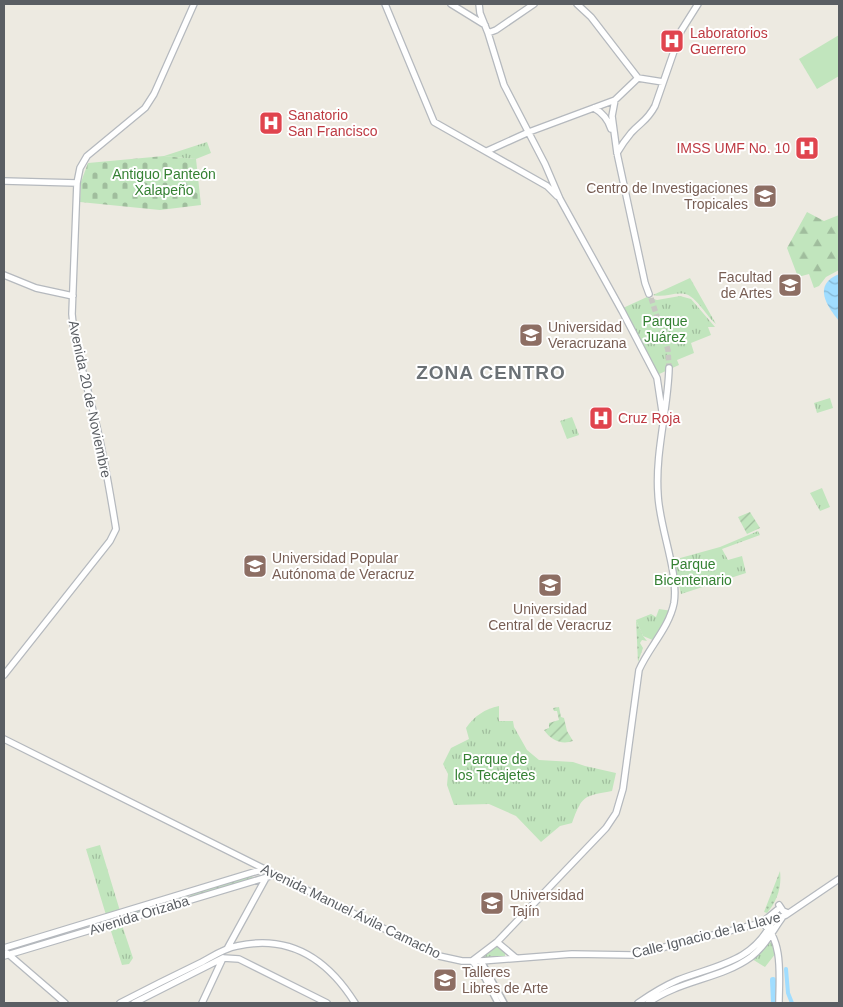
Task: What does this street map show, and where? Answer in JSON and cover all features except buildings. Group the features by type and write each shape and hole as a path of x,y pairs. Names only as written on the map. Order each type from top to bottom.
{"main road":[{"name":"Avenida 20 de Noviembre","path":"4,675 110,541 116,529 99,435 83,375 73,325 77,183 80,168 87,156 145,108 194,4"},
{"path":"385,4 434,122 547,186 560,200"},
{"path":"451,4 485,25"},
{"path":"481,4 482,16 499,72 545,164 560,200 622,310 657,378 663,418"},
{"path":"488,33 496,30 534,4"},
{"path":"577,4 591,17 638,78 662,82"},
{"path":"617,153 632,132 645,122 655,106 680,32 698,4"},
{"path":"487,151 529,132 614,100 638,78"},
{"path":"614,100 612,116 617,153 645,283 651,296"},
{"path":"594,108 604,115 608,121 615,141"},
{"path":"4,181 77,183"},
{"path":"4,275 36,288 73,296"},
{"path":"472,961 497,942 600,835 614,816 618,805 623,789 639,670 670,618 675,592 658,493 663,418 669,370"},
{"name":"Avenida Manuel Ávila Camacho","path":"4,739 269,873 439,956 472,961"},
{"path":"253,873 254,881"},
{"name":"Avenida Orizaba","path":"5,952 50,933 253,873 269,873"},
{"path":"202,1003 227,950 269,873"},
{"name":"Avenida Orizaba","path":"5,952 52,941 254,881 269,873"},
{"name":"Calle Ignacio de la Llave","path":"472,961 481,962 572,954 633,955 773,920 786,915 839,879"},
{"path":"648,1003 678,986 751,956 770,933 786,915 778,908 762,923 770,933 778,955 778,1003"},
{"path":"770,933 773,920"},
{"path":"497,942 516,958"},
{"path":"120,1003 235,946 261,943 302,951 332,973 355,1003"},
{"path":"501,960 506,956 507,950"},
{"path":"5,952 65,1003"},
{"path":"134,1003 223,958 240,959 327,1003"},
{"path":"638,1003 677,981 729,965"}],"street":[{"path":"50,933 52,941"},
{"path":"472,961 501,1003"},
{"path":"481,962 501,1003"}],"green space":[{"path":"839,35 839,76 817,89 799,59"},
{"path":"207,142 211,153 196,159 164,156"},
{"name":"Antiguo Panteón Xalapeño","path":"164,156 196,159 201,205 160,210 80,202 81,182 88,163"},
{"path":"807,212 824,221 839,215 839,270 826,277 819,286 814,288 809,274 798,277 787,248"},
{"path":"690,278 716,324 693,299 685,294 653,295"},
{"name":"Parque Juárez","path":"680,296 691,299 715,327 708,327 711,335 691,343 694,353 677,360 679,365 657,375 623,308 647,297 657,300"},
{"path":"830,398 833,408 817,413 814,403"},
{"path":"572,417 579,435 567,439 560,421"},
{"path":"822,488 830,507 820,511 810,493"},
{"path":"750,512 760,528 747,534 738,517"},
{"name":"Parque Bicentenario","path":"758,531 760,535 722,549 728,560 742,556 746,573 681,594 673,560 720,547"},
{"path":"659,609 672,611 655,641 643,636 636,620 651,614 656,617"},
{"path":"636,620 647,641 642,640 640,643 643,648 638,662"},
{"name":"Parque de los Tecajetes","path":"499,706 499,721 513,721 514,727 527,750 539,760 573,762 616,773 612,791 589,796 581,802 572,823 560,826 541,842 516,816 489,804 454,805 447,785 448,774 443,764 451,748 469,739 466,728 476,717 489,709"},
{"path":"559,707 561,717 564,718 567,731 573,741 557,741 544,730 549,728 549,723 559,720 557,711 554,711 553,708"},
{"path":"100,845 120,911 106,915 86,849"},
{"path":"780,871 780,883 776,899 767,913 764,912"},
{"path":"252,875 253,880 191,898 190,894"},
{"path":"187,895 188,899 126,918 125,913"},
{"path":"121,922 133,958 129,964 122,965 109,925"},
{"path":"768,941 773,944 776,953 765,967 752,959"},
{"path":"495,945 505,952 505,956 492,960 480,958"}],"water":[{"path":"839,274 839,321 830,309 824,296 824,290 826,284"}],"waterway":[{"path":"786,969 788,993 792,1003"},
{"path":"773,980 774,1003"}],"tunnel":[{"path":"651,298 668,350 669,368"}],"place":[{"name":"Laboratorios Guerrero","path":"672,41"},
{"name":"Sanatorio San Francisco","path":"271,123"},
{"name":"IMSS UMF No. 10","path":"807,148"},
{"name":"Centro de Investigaciones Tropicales","path":"765,196"},
{"name":"Facultad de Artes","path":"790,285"},
{"name":"Universidad Veracruzana","path":"531,335"},
{"name":"Cruz Roja","path":"601,418"},
{"name":"Universidad Popular Autónoma de Veracruz","path":"255,566"},
{"name":"Universidad Central de Veracruz","path":"550,585"},
{"name":"Universidad Tajín","path":"492,903"},
{"name":"Talleres Libres de Arte","path":"445,980"}],"district":[{"name":"ZONA CENTRO","path":"491,372"}]}
